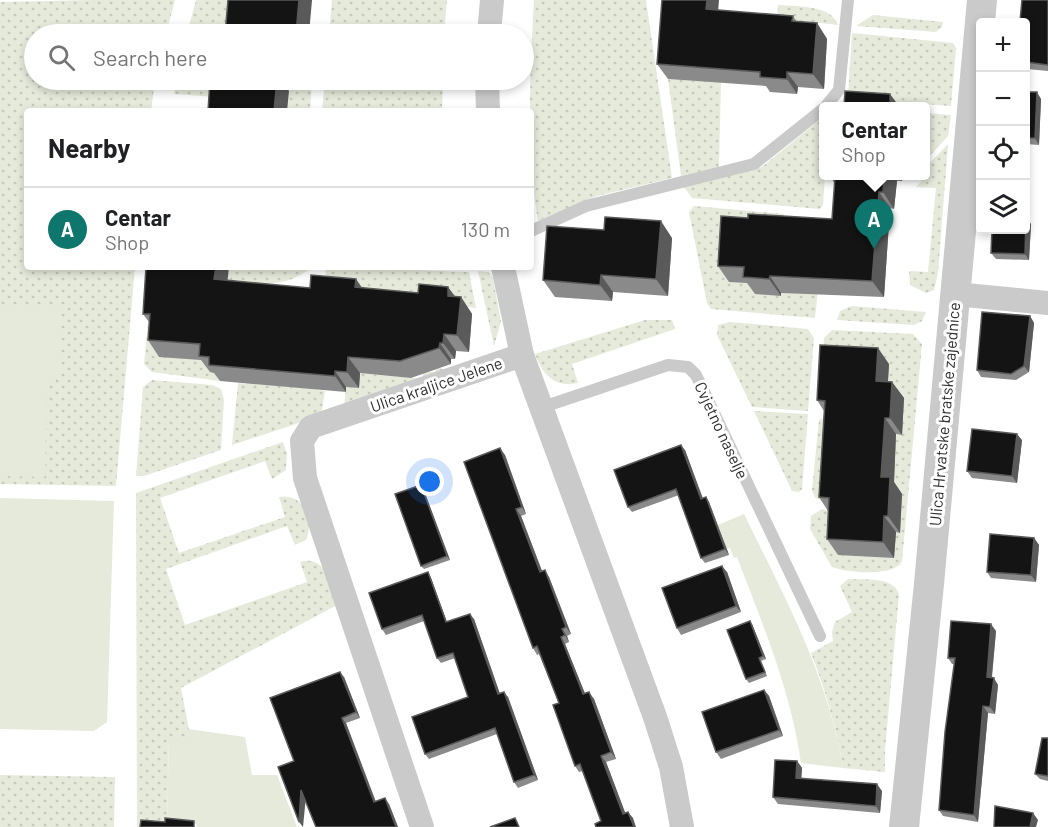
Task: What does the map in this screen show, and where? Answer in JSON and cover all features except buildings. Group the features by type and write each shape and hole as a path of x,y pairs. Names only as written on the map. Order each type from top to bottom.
{"street":[{"path":"490,24 492,0"},
{"name":"Ulica Hrvatske bratske zajednice","path":"904,827 982,0"},
{"path":"487,90 488,108"},
{"path":"504,270 522,355"},
{"path":"955,294 1048,303"},
{"name":"Ulica kraljice Jelene","path":"422,827 304,478 302,441 311,427 522,355 655,717 670,767 682,827"}],"lane":[{"path":"829,102 839,90 848,0"},
{"path":"534,230 586,206 754,164 819,112"},
{"name":"Cvjetno naselje","path":"540,408 668,365 679,365 693,371 820,636"}],"shaded area":[{"path":"175,0 169,24 24,24 24,90 154,90 151,108 24,108 24,270 135,270 116,486 0,484 0,2"},
{"path":"196,0 240,0 244,24 190,24"},
{"path":"332,0 447,0 445,24 330,24"},
{"path":"534,0 646,0 672,178 597,196 538,221 534,193 534,108 530,108 530,90 534,90"},
{"path":"778,5 821,10 834,18 838,25 777,18"},
{"path":"873,15 943,22 942,27 936,32 856,26"},
{"path":"852,33 953,43 956,48 951,106 930,104 930,102 853,99 848,96"},
{"path":"668,79 699,81 721,79 719,167 681,176"},
{"path":"175,90 220,90 215,97 174,94"},
{"path":"287,90 311,90 310,108 283,108 288,103"},
{"path":"324,90 443,90 442,108 322,108"},
{"path":"930,113 951,115 948,136 930,156"},
{"path":"819,120 819,180 825,180 823,205 820,209 692,198 684,187 762,167"},
{"path":"948,144 938,273 934,290 926,293 910,285 909,271 928,272 936,188 916,187 922,180 930,180 930,163"},
{"path":"694,206 784,214 756,284 781,290 818,290 815,318 711,309 707,303 689,212"},
{"path":"229,270 308,270 292,279 271,284 227,282"},
{"path":"326,270 469,272 476,308 374,296 375,288 325,284"},
{"path":"478,271 488,272 493,278 501,322 494,346"},
{"path":"152,282 196,355 221,373 220,381 152,372 144,364"},
{"path":"0,305 61,306 59,377 47,377 45,477 0,476"},
{"path":"852,306 926,312 922,321 914,325 837,320 840,311"},
{"path":"645,320 672,320 675,329 572,364 578,383 556,382 546,374 535,354"},
{"path":"730,322 808,329 814,338 808,411 752,407 717,335 718,325"},
{"path":"832,330 913,334 922,344 902,561 898,566 881,572 848,571 832,567 810,529 811,516 822,509 900,532 902,494 893,493 896,434 901,435 887,397 889,365 821,384 824,338"},
{"path":"436,368 450,370 344,409 346,387 359,388 360,373 423,379 424,371 435,372"},
{"path":"247,378 282,386 318,385 318,390 325,391 322,410 314,418 232,445 238,383 246,384"},
{"path":"152,380 212,385 221,389 224,399 221,450 144,476 136,476 143,387"},
{"path":"754,411 808,414 802,489 799,492 792,491"},
{"path":"828,416 821,500 815,498 812,490 819,420"},
{"path":"283,442 287,454 286,470 272,479 265,461 160,498 179,553 285,517 279,497 295,499 305,509 309,524 306,540 295,545 287,526 166,569 185,625 307,582 300,562 309,561 322,567 337,605 181,688 191,740 169,740 167,825 137,827 136,493"},
{"path":"0,498 114,501 107,722 94,731 0,729"},
{"path":"744,514 790,607 816,669 836,733 843,768 801,763 790,710 775,659 737,557 734,558 730,548 726,549 718,525"},
{"path":"848,579 870,579 891,584 899,594 885,772 843,768 830,710 811,653 833,641 832,632 835,622 852,612 840,586"},
{"path":"188,729 245,737 252,775 277,775 297,827 197,827 196,824 167,822 169,739 190,740"},
{"path":"0,775 115,777 114,827 0,827"}],"place":[{"name":"Centar","path":"874,249"}]}
